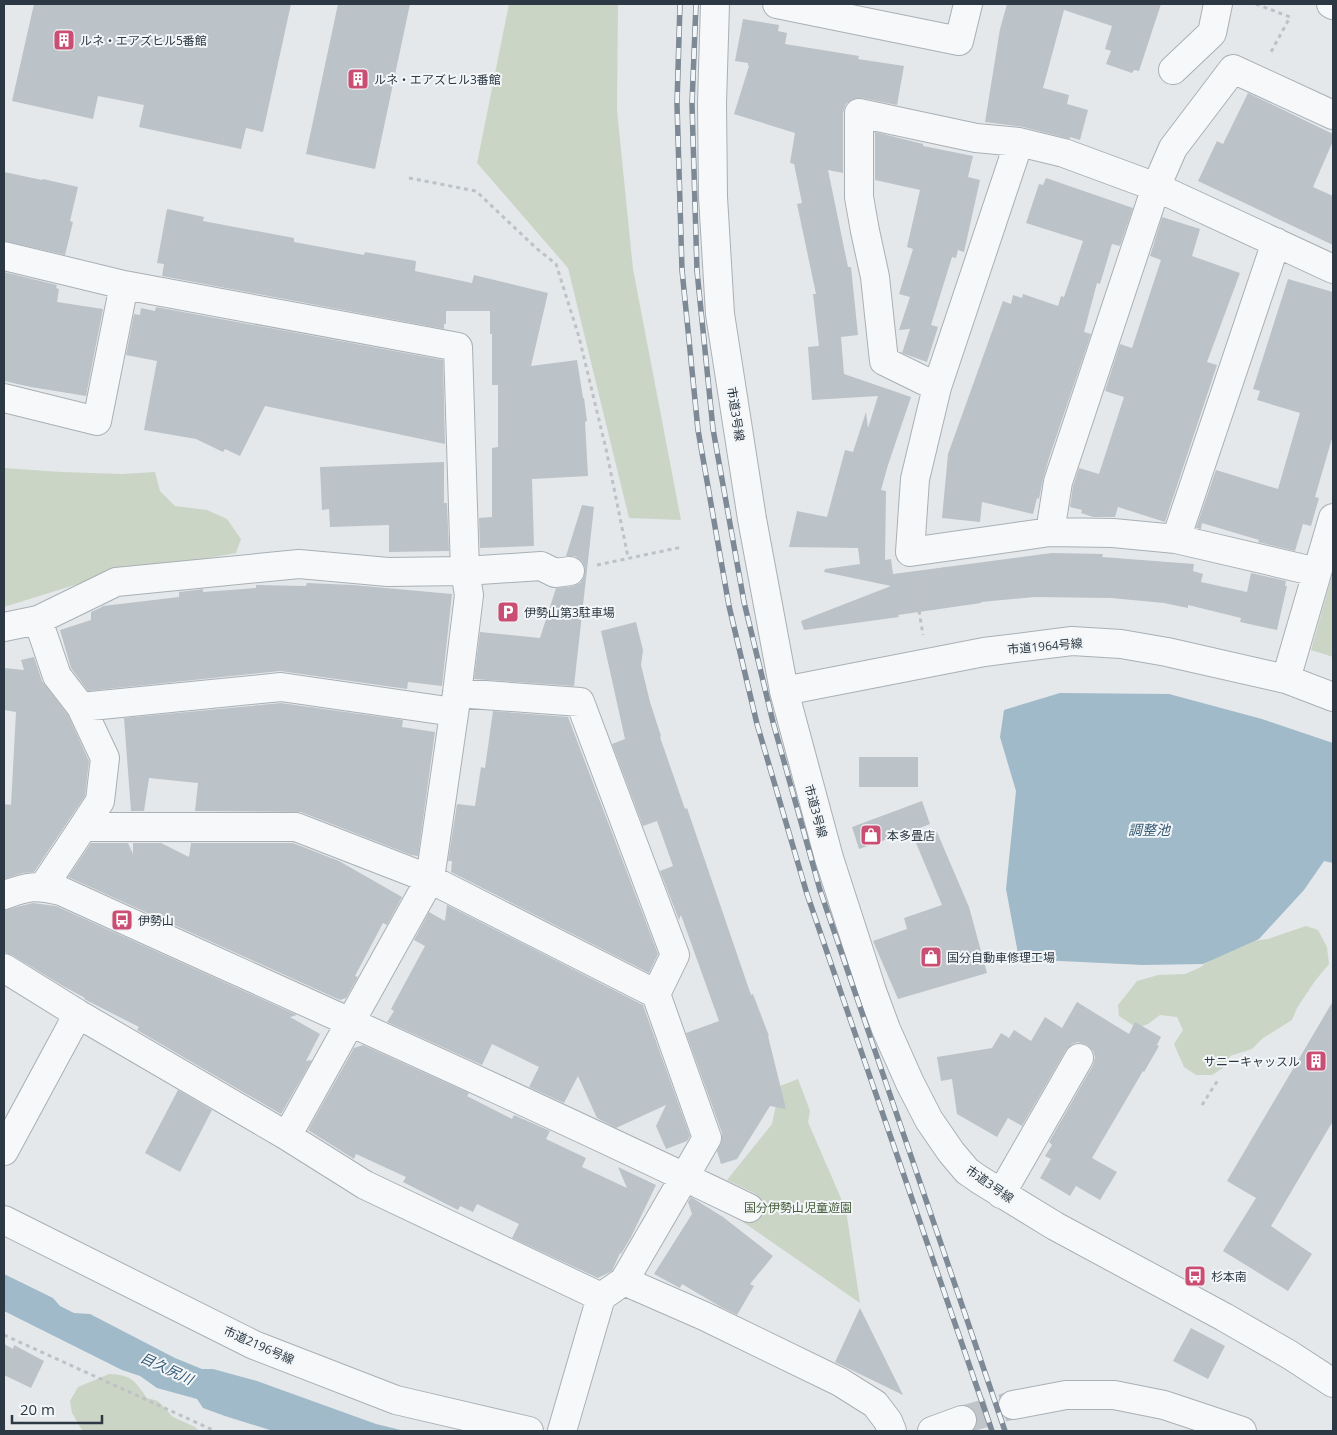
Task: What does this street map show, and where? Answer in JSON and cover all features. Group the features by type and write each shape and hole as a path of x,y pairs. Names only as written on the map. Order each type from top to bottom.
{"street":[{"name":"市道3号線","path":"716,4 712,103 712,197 720,314 752,519 784,691 829,858 872,992 910,1083 929,1120 967,1171 1055,1226 1224,1316 1333,1383"},
{"path":"777,4 959,42 968,4"},
{"path":"1173,70 1212,33 1218,4"},
{"path":"1050,532 1058,482 1156,187 1173,148 1233,69 1333,115"},
{"path":"937,387 884,361 875,277 859,197 859,114 976,138 1019,142 1064,153 1156,187 1333,269"},
{"path":"1019,142 937,387 914,480 910,552 1050,532 1113,533 1176,539 1317,572"},
{"path":"1176,539 1276,242"},
{"path":"4,256 124,285 458,348 465,571 469,595 430,879 287,1136"},
{"path":"4,398 97,421 124,285"},
{"path":"1286,679 1333,518"},
{"path":"4,627 38,620 116,582 298,564 388,572 465,571 541,566 555,573 570,571"},
{"path":"38,620 57,676 81,707 105,758 100,801 43,887"},
{"name":"市道1964号線","path":"784,691 984,652 1072,641 1121,644 1167,652 1286,679 1333,697"},
{"path":"81,707 281,687 455,703 580,702 675,955 656,994"},
{"path":"83,827 296,827 430,879 656,994 707,1138 624,1281 601,1297 562,1431"},
{"path":"4,895 25,887 43,887 62,891 350,1022 749,1208"},
{"path":"4,968 78,1014 287,1136 365,1185 601,1297"},
{"path":"4,1151 78,1014"},
{"path":"1001,1194 1079,1058"},
{"name":"市道2196号線","path":"4,1220 254,1344 396,1400 529,1431"},
{"path":"624,1281 704,1316 840,1382 875,1404 888,1421 892,1431"},
{"path":"1013,1405 1066,1395 1114,1394 1164,1405 1242,1431"},
{"path":"932,1431 962,1420"}],"path":[{"path":"1256,4 1290,17 1271,52 1261,51"},
{"path":"409,178 476,191 536,248 556,264 579,337 606,449 628,557"},
{"path":"570,571 628,557 682,547"},
{"path":"916,593 923,635"},
{"path":"1202,1105 1218,1080"},
{"path":"4,1335 214,1431"}],"green space":[{"path":"509,4 618,4 617,110 633,269 681,520 629,518 568,268 477,163"},
{"path":"4,468 122,474 155,472 160,491 175,506 207,510 227,519 241,539 236,553 97,578 4,607"},
{"path":"1333,572 1333,657 1311,650"},
{"path":"1306,926 1318,930 1327,947 1329,964 1297,1008 1292,1020 1263,1038 1252,1049 1230,1056 1223,1068 1212,1075 1196,1075 1184,1067 1174,1044 1183,1030 1177,1017 1160,1015 1148,1024 1137,1028 1119,1016 1118,1005 1137,981 1158,975 1185,974 1199,968 1221,953 1245,942 1268,939"},
{"name":"国分伊勢山児童遊園","path":"798,1079 810,1111 808,1122 846,1210 860,1303 743,1222 756,1194 727,1180 772,1124 780,1086"},
{"path":"109,1374 128,1377 147,1398 158,1401 173,1417 195,1427 199,1431 82,1430 72,1413 70,1401 78,1387"}],"water":[{"name":"調整池","path":"1060,693 1169,694 1262,719 1333,743 1333,863 1324,861 1304,890 1259,939 1203,964 1143,965 1019,959 1006,889 1016,791 1000,737 1004,710"},
{"name":"目久尻川","path":"4,1274 53,1298 60,1306 74,1313 90,1314 175,1358 202,1369 213,1369 257,1381 376,1424 405,1431 273,1431 203,1408 197,1399 157,1388 140,1376 122,1370 4,1311"}],"building":[{"path":"34,4 291,4 263,132 246,128 241,149 139,127 144,105 98,96 93,119 12,101"},
{"name":"ルネ・エアズヒル3番館","path":"338,4 410,4 375,169 306,154"},
{"path":"1007,4 1161,4 1139,71 1134,70 1132,73 1106,64 1111,51 1105,49 1112,26 1064,10 1043,88 1069,95 1067,104 1088,110 1080,140 1023,127 985,122 1000,29"},
{"path":"743,19 779,25 778,31 787,33 785,44 859,56 858,59 904,66 897,105 862,98 853,99 846,104 843,113 843,173 828,170 848,267 851,267 858,335 841,337 844,374 911,397 881,490 886,491 885,560 891,559 893,574 1052,553 1103,554 1102,557 1194,564 1193,571 1203,574 1201,582 1247,592 1251,573 1286,581 1285,586 1287,586 1277,630 1240,622 1241,618 1188,605 1188,608 1164,603 1111,598 1035,597 981,602 898,615 899,617 804,630 801,621 891,586 824,572 825,569 860,564 858,548 789,547 797,511 827,517 845,450 853,452 866,412 868,428 878,396 812,400 808,347 819,346 813,294 816,294 797,204 802,203 794,164 790,163 795,133 734,114 749,66 748,63 735,61"},
{"path":"1248,93 1333,134 1333,141 1313,187 1333,196 1333,245 1198,181 1217,141 1223,144"},
{"path":"875,132 923,144 923,146 973,156 968,177 980,180 964,252 958,250 956,258 952,257 931,325 938,327 927,362 902,353 910,329 899,330 910,297 899,294 913,249 907,247 920,190 875,180"},
{"path":"4,172 78,187 70,221 73,222 65,255 4,241"},
{"path":"1046,178 1133,208 1120,246 1112,244 1100,284 1097,283 1084,332 1091,334 1049,458 1039,499 1037,498 1033,514 982,502 980,522 942,518 948,454 1003,301 1011,304 1013,295 1022,298 1023,294 1058,306 1061,296 1064,297 1083,241 1026,223 1039,184 1043,185"},
{"path":"167,209 204,217 203,221 294,238 294,242 364,255 365,252 416,261 415,271 472,283 474,275 548,293 531,366 577,360 587,421 585,422 588,476 532,479 534,546 480,548 479,518 492,517 492,448 498,447 498,385 492,385 490,311 446,311 444,329 162,276 164,264 157,263"},
{"path":"1162,217 1200,229 1192,256 1240,273 1207,362 1217,365 1165,522 1118,507 1115,517 1093,517 1081,513 1082,510 1070,507 1073,486 1079,468 1099,474 1124,397 1105,391 1120,344 1132,348 1161,260 1150,256"},
{"path":"4,272 57,285 56,288 59,289 57,302 103,309 86,396 4,381"},
{"path":"1288,279 1333,292 1333,435 1315,497 1319,498 1311,526 1303,524 1295,551 1258,542 1259,540 1202,523 1201,529 1196,528 1216,470 1278,489 1300,413 1257,400 1260,391 1253,389"},
{"path":"156,307 443,360 445,444 265,406 240,456 225,449 223,452 196,439 144,430 157,361 126,355 134,314 140,315 141,308 155,311"},
{"path":"444,462 444,503 447,503 449,551 389,552 389,525 330,527 329,509 322,510 320,467"},
{"path":"582,505 594,507 574,686 474,679 480,632 540,638 556,588 573,586 580,583 584,577 585,568 582,561 575,556 566,556"},
{"path":"307,583 452,594 442,686 408,682 407,689 280,671 88,691 71,668 60,630 91,620 91,612 103,606 179,597 179,592 203,589 203,592 256,588 256,585 306,586"},
{"path":"636,622 643,650 641,665 660,737 685,809 687,808 751,995 753,994 769,1036 786,1109 770,1106 737,1159 721,1164 717,1151 722,1140 722,1133 686,1033 719,1021 681,915 679,920 660,871 673,866 657,821 643,826 612,744 625,739 601,631"},
{"path":"34,657 42,681 68,715 89,761 85,796 34,872 23,873 4,879 4,804 11,805 16,712 4,710 4,668 24,670 21,660"},
{"path":"281,703 403,720 402,727 435,732 418,856 411,855 301,812 195,811 198,783 149,778 144,811 131,811 124,718"},
{"path":"493,711 568,717 658,954 649,973 451,872 452,861 448,861 457,804 475,806 481,767 485,768"},
{"path":"859,757 918,757 918,787 859,787"},
{"path":"922,801 930,824 915,830 937,832 969,907 987,973 898,999 873,941 907,929 904,918 942,905 911,831 859,849 852,827"},
{"path":"91,843 128,843 133,854 133,843 161,843 189,857 191,843 293,843 339,861 402,897 387,925 383,923 355,976 358,977 346,998 340,1000 68,877"},
{"path":"33,903 56,906 297,1015 290,1017 320,1034 306,1061 312,1060 281,1114 137,1030 139,1027 84,999 4,952 4,910"},
{"path":"447,905 643,1005 690,1136 687,1141 666,1149 656,1126 666,1105 616,1128 597,1118 578,1076 564,1103 529,1087 539,1067 492,1044 482,1065 387,1022 394,1011 391,1009 425,946 414,940 429,912 445,921"},
{"name":"サニーキャッスル","path":"1333,1001 1333,1121 1271,1226 1312,1254 1288,1291 1223,1251 1256,1198 1227,1181"},
{"path":"1077,1002 1129,1034 1135,1022 1161,1037 1157,1045 1159,1046 1092,1158 1117,1172 1100,1200 1076,1186 1070,1196 1040,1178 1051,1159 1045,1156 1052,1145 1049,1142 1093,1065 1095,1057 1093,1051 1087,1045 1078,1042 1072,1044 1066,1050 1022,1126 1008,1118 997,1137 957,1114 952,1079 941,1081 937,1057 992,1048 1001,1033 1009,1038 1014,1030 1031,1041 1045,1017 1062,1028"},
{"path":"363,1045 469,1093 467,1096 512,1119 514,1115 550,1131 546,1139 586,1158 582,1167 627,1188 618,1167 656,1185 612,1271 598,1278 512,1238 519,1224 477,1204 473,1212 460,1206 458,1210 403,1182 406,1177 356,1154 354,1159 308,1130 354,1048"},
{"path":"178,1090 212,1110 180,1172 145,1153"},
{"path":"691,1197 723,1217 773,1256 750,1284 754,1286 737,1315 682,1284 680,1288 654,1274 692,1214 688,1202"},
{"path":"860,1308 903,1395 835,1362"},
{"path":"1191,1328 1225,1346 1208,1379 1173,1361"},
{"path":"4,1344 13,1349 14,1345 44,1361 31,1388 4,1375"}],"tunnel":[{"path":"962,1420 1013,1405"}],"railway":[{"path":"680,4 677,104 682,270 698,430 729,606 757,724 807,894 992,1431"},
{"path":"696,4 692,104 697,271 713,429 744,602 773,722 820,890 1005,1431"}],"place":[{"name":"ルネ・エアズヒル5番館","path":"64,40"},
{"name":"ルネ・エアズヒル3番館","path":"358,79"},
{"name":"伊勢山第3駐車場","path":"508,612"},
{"name":"本多畳店","path":"871,835"},
{"name":"伊勢山","path":"122,920"},
{"name":"国分自動車修理工場","path":"931,957"},
{"name":"サニーキャッスル","path":"1316,1061"},
{"name":"杉本南","path":"1195,1276"}]}
